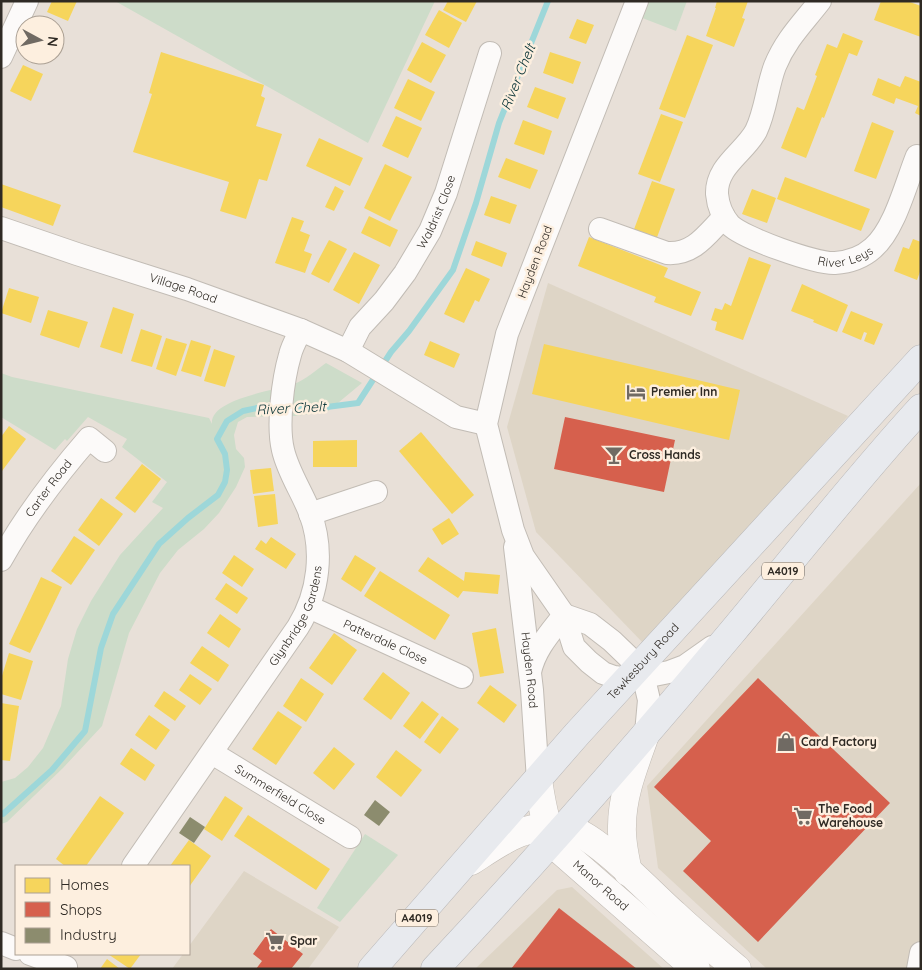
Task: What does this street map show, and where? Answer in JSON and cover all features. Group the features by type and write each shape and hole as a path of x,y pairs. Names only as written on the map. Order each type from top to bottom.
{"highway":[{"name":"Tewkesbury Road","path":"372,969 538,780 637,674 921,359"},
{"name":"A4019","path":"435,969 501,898 555,831 646,733 732,633 884,448 921,408"}],"street":[{"name":"Hayden Road","path":"637,1 507,334 486,424 513,530 523,556 564,615 574,647 589,662 603,673 637,674 669,672 685,666 732,633"},
{"path":"600,229 668,253 677,254 686,252 694,247 724,217 718,203 717,192 722,172 755,133 761,119 774,67 783,48 795,30 820,1"},
{"path":"1,57 15,12"},
{"name":"Waldrist Close","path":"355,356 360,327 384,301 405,273 422,247 434,222 446,193 490,53"},
{"name":"River Leys","path":"724,217 730,225 743,234 810,260 823,263 850,261 862,256 873,248 889,228 917,156"},
{"name":"Village Road","path":"1,228 187,289 301,330 355,356 456,417 486,424"},
{"name":"Glynbridge Gardens","path":"134,865 298,627 309,607 317,576 316,537 310,514 283,450 281,433 283,389 290,354 301,330"},
{"name":"Carter Road","path":"1,560 36,504 61,470 89,438 105,451"},
{"path":"310,514 376,492"},
{"name":"Hayden Road","path":"513,530 534,708 538,780"},
{"name":"Patterdale Close","path":"309,607 462,677"},
{"path":"530,675 532,661 538,648 564,615 590,624 612,640 637,674 649,700 646,733 631,777 622,813 623,843 628,872"},
{"name":"Summerfield Close","path":"212,753 350,837"},
{"name":"Manor Road","path":"538,780 560,850 696,969"},
{"path":"462,867 510,835 522,830 584,834 737,969"},
{"path":"1,943 15,948"},
{"path":"918,969 921,953"},
{"path":"34,955 68,963"}],"shaded area":[{"path":"548,283 848,416 645,645 536,532 507,427"},
{"path":"921,483 921,969 767,969 658,868 647,786"},
{"path":"244,871 339,927 308,969 172,969 182,955 190,955 190,945"},
{"path":"572,887 664,969 475,969 557,890"}],"green space":[{"path":"115,1 435,1 368,143"},
{"path":"637,1 687,1 676,31 632,14"},
{"path":"326,363 362,383 327,412 295,416 247,417 238,422 234,435 236,449 244,458 245,467 236,487 219,513 204,529 178,550 160,573 129,633 102,726 63,768 7,822 1,824 1,782 15,778 28,767 43,748 61,706 68,659 77,629 91,601 120,555 163,508 152,502 167,482 122,447 127,439 88,417 67,441 65,439 55,450 1,417 1,373 12,377 209,418 212,424 214,415 221,408 232,402 294,384"},
{"path":"365,834 398,855 340,922 317,908"}],"building: Homes":[{"path":"52,1 77,1 68,21 65,20 65,15 54,15 47,12"},
{"path":"448,1 477,1 466,22 443,10"},
{"path":"717,1 748,1 742,18 745,19 734,47 706,36"},
{"path":"881,1 907,1 921,6 921,37 874,20"},
{"path":"439,10 462,23 449,48 425,35"},
{"path":"577,19 594,25 586,44 569,38"},
{"path":"843,33 863,41 857,56 849,53 806,158 781,148 797,107 804,110 827,44 837,48"},
{"path":"687,35 713,45 685,118 659,109"},
{"path":"422,42 446,55 431,83 407,70"},
{"path":"161,52 264,85 261,96 265,98 256,126 282,134 267,181 259,179 246,219 220,211 229,182 133,152 152,94 149,93"},
{"path":"550,52 581,62 573,84 543,73"},
{"path":"23,65 43,74 31,101 10,91"},
{"path":"905,76 921,82 921,116 915,113 918,106 896,98 894,104 872,95 878,78 900,87"},
{"path":"408,79 435,92 421,121 394,108"},
{"path":"535,87 566,98 558,119 527,107"},
{"path":"661,114 683,122 660,182 638,174"},
{"path":"396,116 422,128 408,158 382,146"},
{"path":"523,120 552,131 544,155 514,144"},
{"path":"872,122 894,131 876,179 854,171"},
{"path":"319,138 363,158 350,186 306,166"},
{"path":"506,158 538,170 530,189 498,177"},
{"path":"385,164 412,177 390,221 364,208"},
{"path":"785,177 870,209 861,231 777,199"},
{"path":"652,181 675,189 656,240 633,232"},
{"path":"1,184 61,205 53,226 1,207"},
{"path":"335,186 344,191 334,211 325,207"},
{"path":"752,189 776,198 767,223 742,214"},
{"path":"491,196 517,205 510,224 484,215"},
{"path":"369,216 398,230 390,247 361,233"},
{"path":"292,217 304,221 300,231 310,235 304,251 312,254 305,273 275,263"},
{"path":"589,237 668,268 664,277 701,292 691,316 654,302 656,297 578,266"},
{"path":"913,239 921,242 921,269 917,280 894,271 903,247 909,249"},
{"path":"329,240 347,249 329,283 311,274"},
{"path":"476,241 507,253 502,267 471,255"},
{"path":"354,252 380,265 359,304 333,290"},
{"path":"749,257 771,265 743,340 715,330 717,322 711,320 715,308 722,310 725,303 731,306"},
{"path":"466,268 490,279 479,302 475,300 464,323 444,314"},
{"path":"802,284 848,305 837,332 791,311"},
{"path":"9,288 39,297 31,323 1,313"},
{"path":"113,307 134,314 122,354 100,347"},
{"path":"48,310 88,322 79,348 40,335"},
{"path":"851,311 883,324 874,345 864,341 867,333 864,332 861,340 842,332"},
{"path":"141,329 162,336 152,367 131,361"},
{"path":"166,338 187,344 176,376 156,369"},
{"path":"191,340 211,346 201,377 181,371"},
{"path":"430,341 460,354 454,368 424,355"},
{"name":"Premier Inn","path":"544,344 740,390 729,440 532,394"},
{"path":"214,349 235,356 225,387 204,381"},
{"path":"9,426 26,439 2,471 1,437"},
{"path":"421,432 474,495 452,514 399,451"},
{"path":"357,440 357,467 313,467 313,441"},
{"path":"142,464 161,479 135,513 115,498"},
{"path":"271,468 274,491 253,494 250,470"},
{"path":"275,494 278,524 258,527 254,496"},
{"path":"101,498 123,514 99,546 78,530"},
{"path":"449,518 459,534 442,545 432,529"},
{"path":"74,536 95,550 71,585 51,571"},
{"path":"271,537 296,554 286,569 255,549 261,540 266,544"},
{"path":"234,555 254,569 242,587 222,573"},
{"path":"355,555 376,568 361,592 341,579"},
{"path":"428,557 464,581 465,572 500,575 498,594 463,591 458,598 418,571"},
{"path":"380,571 450,615 435,640 364,596"},
{"path":"41,577 62,587 30,653 9,644"},
{"path":"226,583 248,598 237,614 215,599"},
{"path":"220,614 241,629 229,648 207,633"},
{"path":"496,628 504,673 480,677 472,633"},
{"path":"334,633 357,650 332,685 309,668"},
{"path":"202,646 229,665 218,682 190,663"},
{"path":"9,653 33,661 21,700 1,694 1,679"},
{"path":"383,672 410,693 391,720 363,699"},
{"path":"190,674 212,689 200,705 179,690"},
{"path":"301,678 324,694 306,722 283,706"},
{"path":"490,685 517,705 504,723 477,703"},
{"path":"164,691 186,706 175,721 154,706"},
{"path":"422,701 439,714 420,739 403,726"},
{"path":"1,703 19,706 10,761 1,760"},
{"path":"278,711 302,727 276,765 252,749"},
{"path":"149,715 170,730 156,750 135,735"},
{"path":"442,716 459,729 440,754 424,742"},
{"path":"334,747 355,764 334,790 313,773"},
{"path":"131,748 155,765 145,781 120,764"},
{"path":"396,750 422,770 401,797 376,777"},
{"path":"100,796 124,813 87,865 64,865 56,859"},
{"path":"225,796 243,808 222,841 204,829"},
{"path":"248,815 330,869 316,890 234,836"},
{"path":"189,840 211,856 190,886 190,865 171,865"},
{"path":"109,955 140,955 130,969"},
{"path":"107,959 120,969 100,969"}],"building: Shops":[{"name":"Cross Hands","path":"565,417 675,440 664,492 554,469"},
{"path":"758,678 890,803 758,942 683,871 711,841 654,787"},
{"path":"559,908 637,969 511,969"},
{"name":"Spar","path":"271,929 303,954 291,969 256,969 262,961 253,954"}],"building: Industry":[{"path":"375,800 390,812 379,826 364,815"},
{"path":"190,817 205,827 194,843 179,833"}],"waterway":[{"name":"River Chelt","path":"1,814 52,770 85,731 101,648 113,614 159,544 218,495 225,482 227,470 225,454 217,439 227,421 243,411 257,408 319,408 358,403 391,352 409,331 453,270 476,203 499,123 548,1"}],"place":[{"name":"Premier Inn","path":"636,392"},
{"name":"Cross Hands","path":"614,455"},
{"name":"Card Factory","path":"786,742"},
{"name":"The Food Warehouse","path":"803,816"},
{"name":"Spar","path":"275,941"}]}
